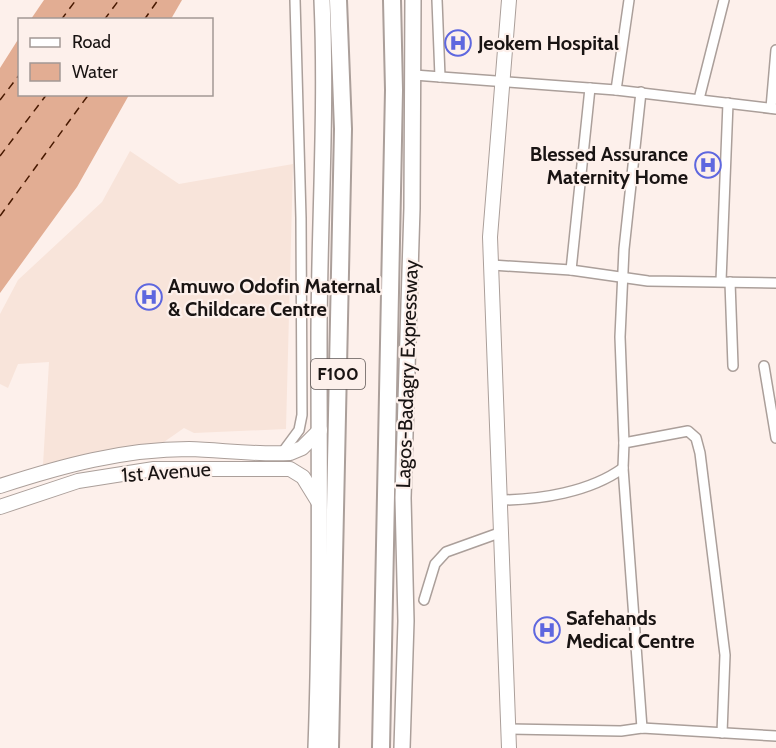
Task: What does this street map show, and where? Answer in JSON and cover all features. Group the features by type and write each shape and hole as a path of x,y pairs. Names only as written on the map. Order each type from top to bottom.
{"highway":[{"name":"F100","path":"330,748 343,129 338,0"},
{"name":"Lagos-Badagry Expressway","path":"381,748 394,101 392,0"}],"main road":[{"path":"316,748 319,339 325,105 322,0"},
{"name":"Lagos-Badagry Expressway","path":"402,748 406,621 403,498 414,75 413,0"},
{"path":"509,0 492,196 500,533 509,748"},
{"name":"1st Avenue","path":"0,486 64,465 137,453 189,449 282,453 302,448 320,429"},
{"name":"1st Avenue","path":"0,507 78,481 170,467 290,469 303,477 319,503"}],"street":[{"path":"282,453 298,430 302,415 301,218 295,0"},
{"path":"437,0 440,77"},
{"path":"616,90 630,0"},
{"path":"699,99 724,0"},
{"path":"414,75 616,90 774,108 776,50"},
{"path":"571,270 590,88"},
{"path":"641,93 624,249 620,337 623,468 642,728"},
{"path":"728,103 725,282 733,366"},
{"path":"492,265 571,270 624,279 776,283"},
{"path":"764,366 776,438"},
{"path":"624,443 688,431 696,438 703,476 725,655 722,733"},
{"path":"499,500 531,499 571,490 613,475 623,468"},
{"path":"424,600 435,564 446,552 500,533"},
{"path":"509,729 621,731 642,728 776,736"}],"shaded area":[{"name":"Amuwo Odofin Maternal & Childcare Centre","path":"130,151 179,184 293,164 286,429 194,433 184,428 164,442 151,444 151,448 122,448 43,465 49,362 18,364 8,388 0,384 0,314 18,280 102,202"}],"water":[{"path":"44,0 182,0 172,18 32,18"},
{"path":"18,40 18,96 128,96 77,187 0,293 0,68"}],"ferry route":[{"path":"62,18 76,0"},
{"path":"106,18 119,0"},
{"path":"145,18 158,0"},
{"path":"0,100 18,77"},
{"path":"0,156 45,96"},
{"path":"0,216 88,96"}],"place":[{"name":"Jeokem Hospital","path":"458,43"},
{"name":"Blessed Assurance Maternity Home","path":"708,165"},
{"name":"Amuwo Odofin Maternal & Childcare Centre","path":"149,297"},
{"name":"Safehands Medical Centre","path":"547,630"}]}
